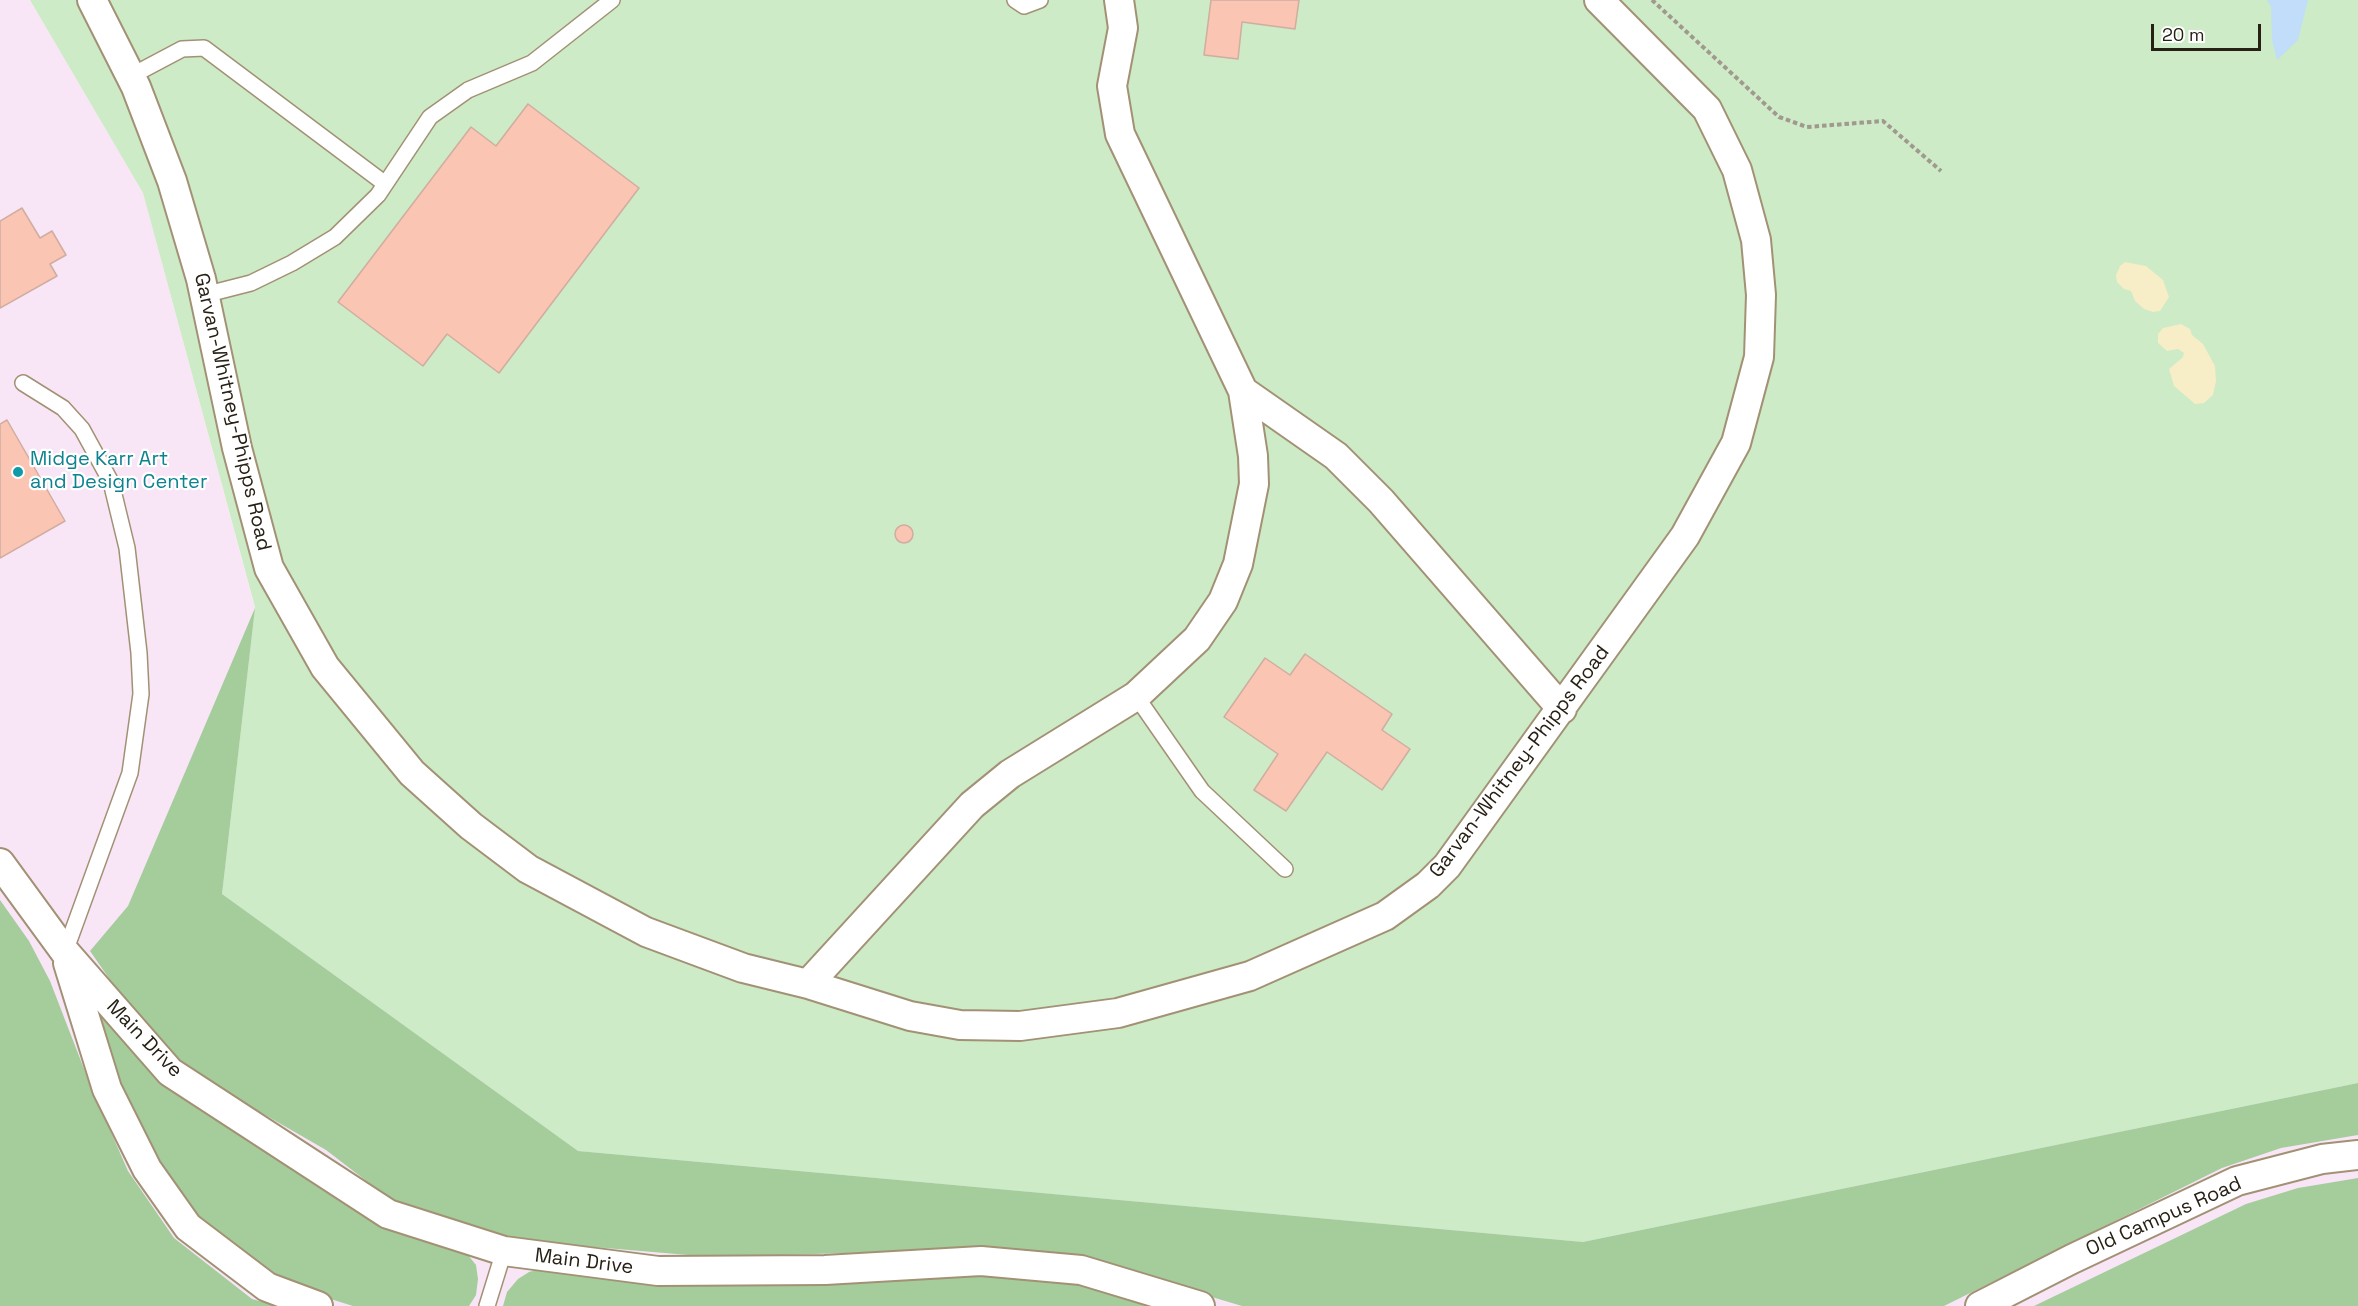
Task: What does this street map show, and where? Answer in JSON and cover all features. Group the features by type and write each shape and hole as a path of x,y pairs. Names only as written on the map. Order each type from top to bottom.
{"street":[{"name":"Garvan-Whitney-Phipps Road","path":"92,0 131,76 172,181 204,295 237,448 269,568 325,667 412,773 471,826 528,869 646,932 743,968 808,984 910,1016 960,1025 1020,1026 1118,1013 1251,976 1385,916 1428,885 1446,866 1562,709 1685,536 1737,443 1759,357 1761,295 1756,240 1737,170 1707,110 1599,0"},
{"path":"808,984 972,805 1010,774 1136,696 1197,639 1223,602 1238,564 1254,484 1253,456 1244,391 1120,134 1112,86 1123,28 1119,0"},
{"path":"1244,391 1336,456 1381,501 1562,709"},
{"name":"Main Drive","path":"0,863 65,952 170,1072 388,1214 504,1251 658,1271 825,1270 981,1261 1081,1270 1200,1306"},
{"name":"Main Drive","path":"65,952 107,1089 147,1168 160,1188 188,1227 267,1287 318,1306"},
{"name":"Old Campus Road","path":"1980,1306 2072,1259 2236,1181 2322,1159 2358,1155"}],"lane":[{"path":"204,295 251,283 292,263 335,237 378,195 430,117 468,90 532,63 612,0"},
{"path":"1015,0 1024,6 1040,0"},
{"path":"131,76 182,49 204,48 384,183"},
{"path":"24,383 63,408 82,429 111,482 127,548 139,653 141,694 130,773 65,952"},
{"path":"1136,696 1202,791 1285,869"},
{"path":"488,1306 504,1251"}],"path":[{"path":"1652,0 1779,117 1807,127 1883,121 1941,171"}],"shaded area":[{"path":"0,0 30,0 143,193 255,608 2358,1082 2358,1263 2215,1306 147,1306 0,1012"}],"green space":[{"path":"30,0 2358,0 2358,1083 1583,1242 578,1151 222,894 255,607 143,193"},
{"path":"255,608 222,894 578,1151 1583,1242 2358,1083 2358,1135 2281,1148 2222,1168 1944,1306 1242,1306 1118,1269 1001,1253 881,1252 712,1257 499,1239 399,1206 326,1150 189,1071 152,1040 90,951 128,906"},
{"path":"0,900 29,941 50,981 91,1087 128,1171 174,1238 252,1299 277,1306 0,1306"},
{"path":"85,995 133,1050 441,1243 468,1255 476,1265 478,1279 476,1295 469,1306 353,1306 292,1287 192,1223 137,1139"},
{"path":"2358,1178 2358,1306 2034,1306 2246,1204 2298,1188"},
{"path":"544,1268 1025,1273 1082,1282 1171,1306 503,1306 507,1292 518,1279 529,1272"}],"sand":[{"path":"2125,262 2146,266 2163,280 2169,297 2160,311 2153,312 2144,309 2135,301 2131,291 2124,289 2117,282 2116,275 2120,266"},
{"path":"2181,324 2190,329 2192,335 2203,344 2215,366 2216,381 2213,395 2204,403 2195,404 2174,386 2169,369 2183,357 2184,353 2178,349 2167,351 2158,343 2158,334 2163,328"}],"water":[{"path":"2267,0 2308,0 2298,40 2277,60 2272,40 2271,6"}],"building":[{"path":"1211,0 1299,0 1295,29 1242,22 1238,59 1204,55"},
{"path":"528,104 639,188 499,373 447,334 423,366 338,302 471,127 496,146"},
{"path":"22,208 40,238 52,231 66,255 50,264 57,276 0,308 0,221"},
{"name":"Midge Karr Art and Design Center","path":"7,420 65,521 0,558 0,424"},
{"path":"900,525 908,525 913,530 911,541 900,543 895,538 895,530"},
{"path":"1305,654 1392,714 1382,730 1410,749 1382,790 1327,752 1286,811 1254,790 1278,754 1224,717 1265,658 1290,675"}],"place":[{"name":"Midge Karr Art and Design Center","path":"18,472"}]}
